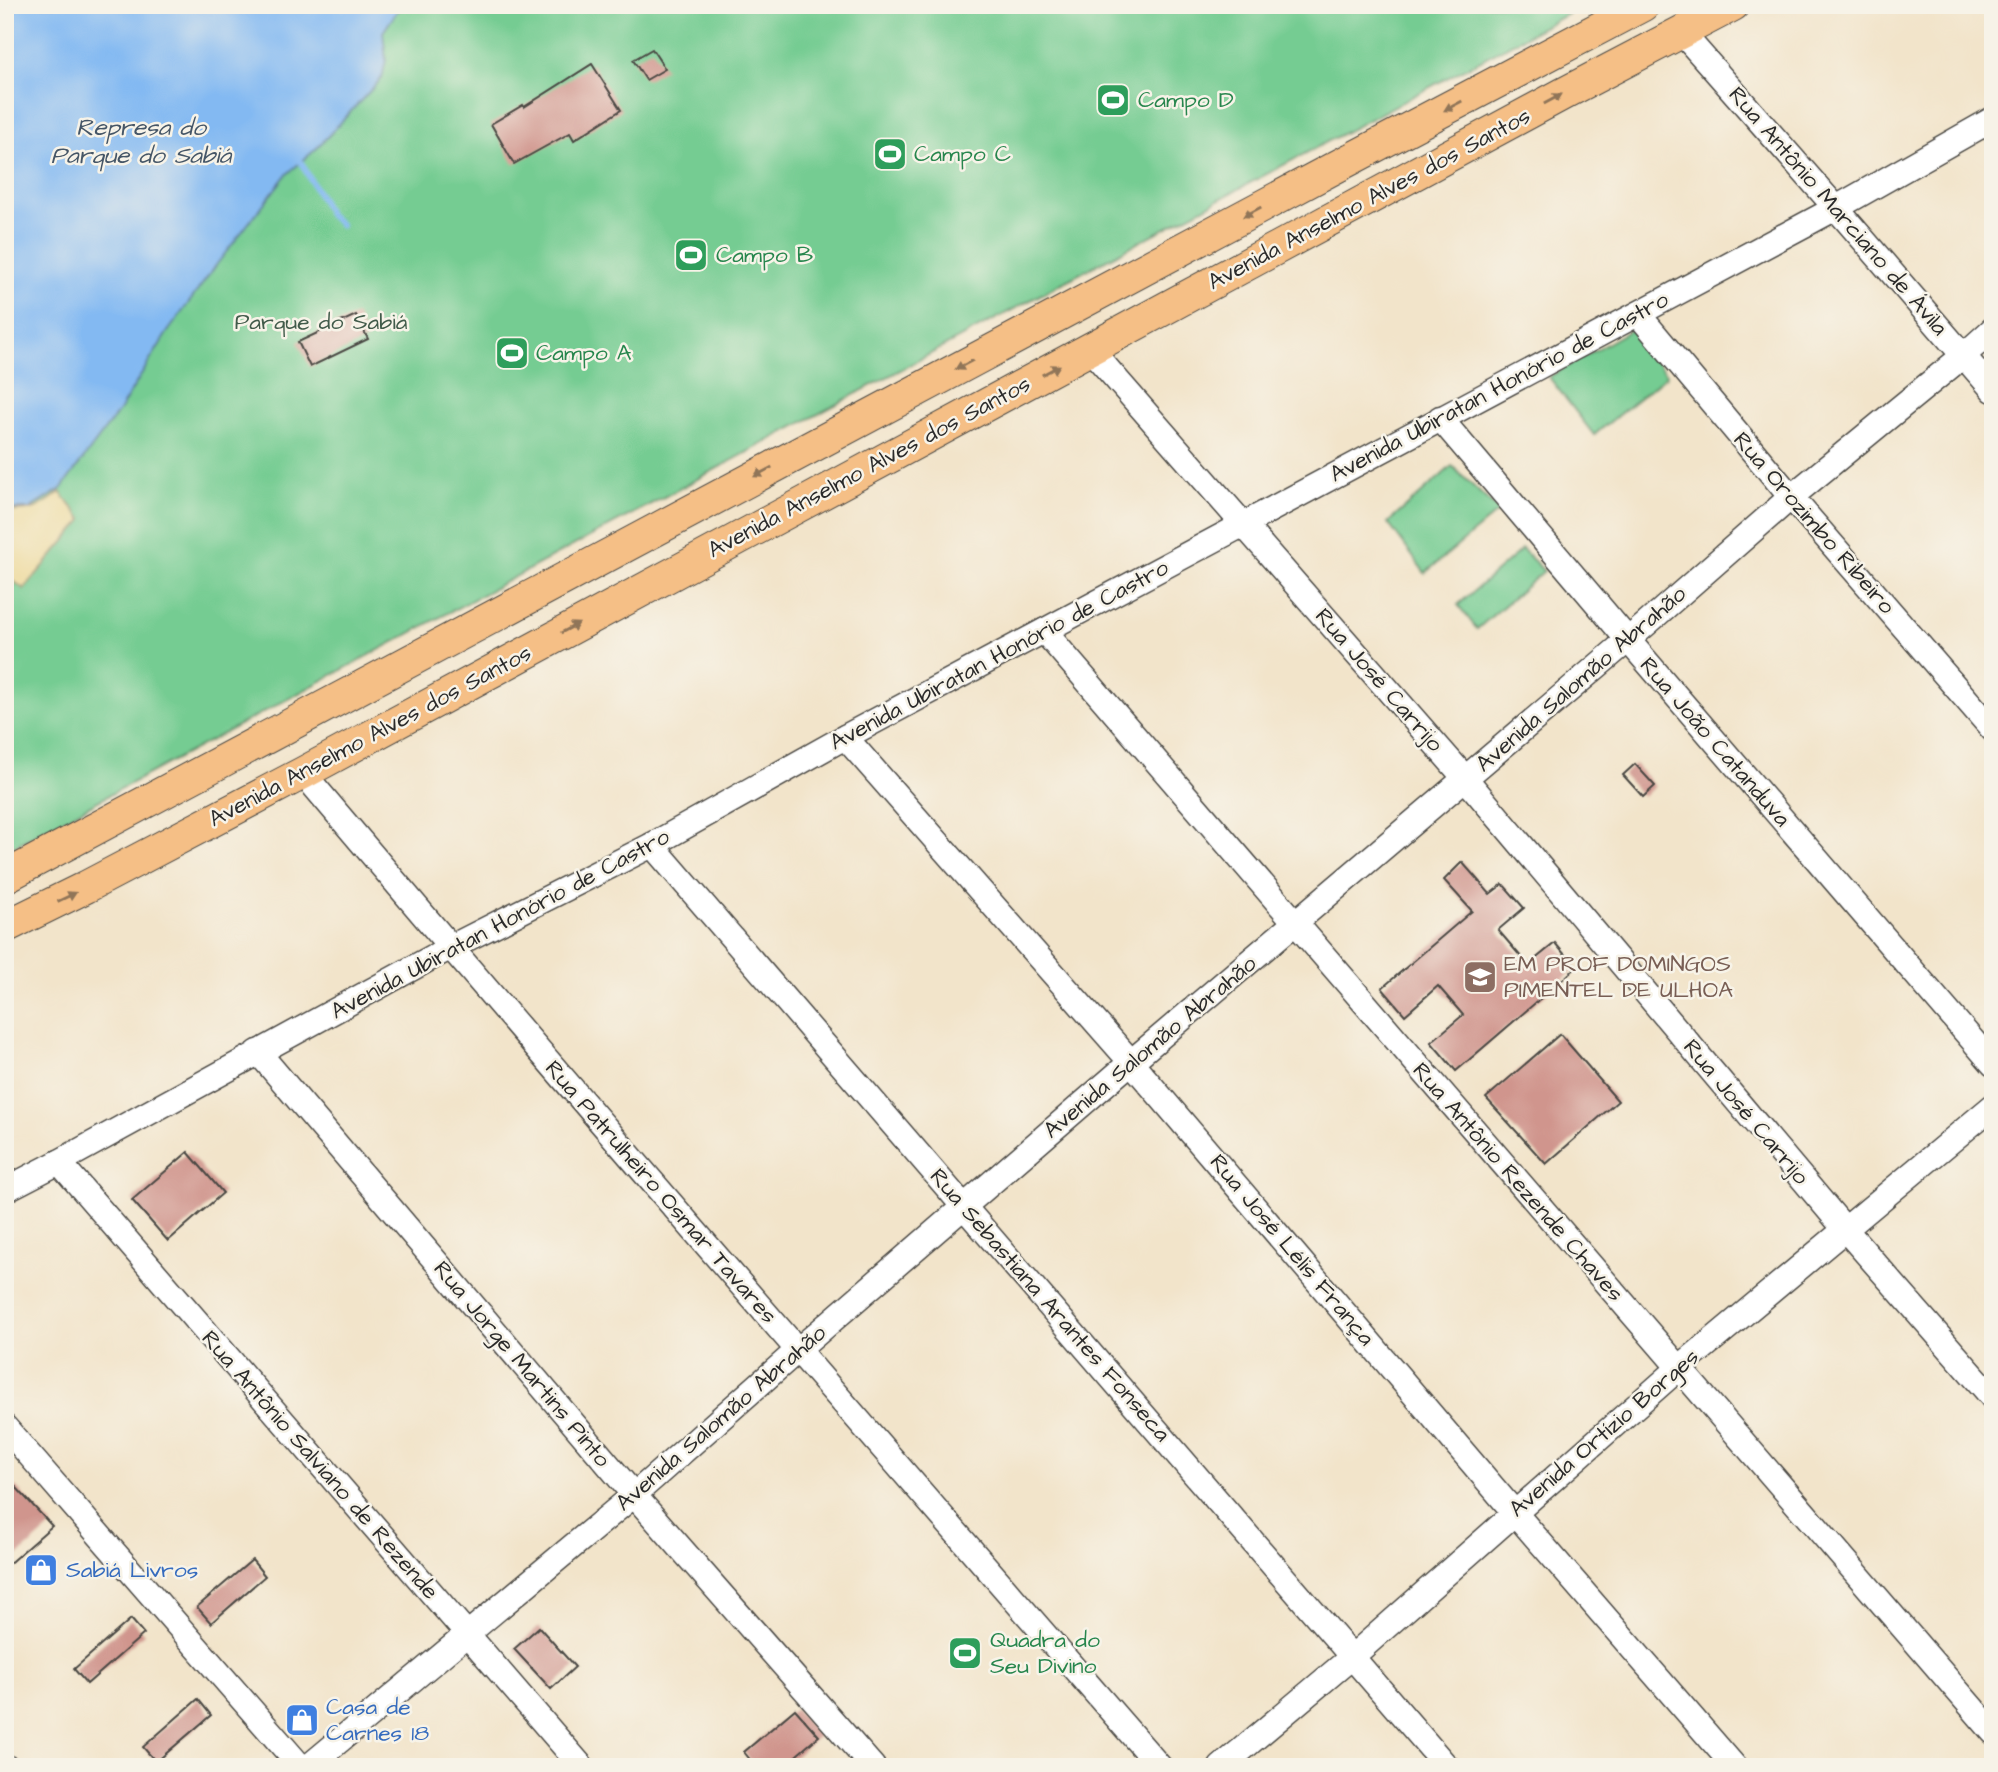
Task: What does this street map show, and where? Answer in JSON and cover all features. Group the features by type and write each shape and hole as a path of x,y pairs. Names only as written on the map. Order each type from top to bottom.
{"main road":[{"name":"Avenida Anselmo Alves dos Santos","path":"5,877 1643,5"},
{"name":"Avenida Anselmo Alves dos Santos","path":"5,927 303,773 1733,5"},
{"path":"1394,137 1391,155 1405,179"},
{"path":"1332,169 1350,209"}],"street":[{"name":"Rua Antônio Marciano de Ávila","path":"1682,33 1993,390"},
{"name":"Avenida Ubiratan Honório de Castro","path":"5,1190 451,947 652,845 845,737 1836,208 1993,119"},
{"name":"Rua Orozimbo Ribeiro","path":"1638,314 1791,497 1993,730"},
{"name":"Avenida Salomão Abrahão","path":"308,1767 634,1495 1131,1062 1628,640 1791,497 1963,356 1993,328"},
{"name":"Rua José Carrijo","path":"1090,348 1465,778 1844,1228 1993,1398"},
{"name":"Rua João Catanduva","path":"1440,418 1993,1063"},
{"name":"Rua Antônio Rezende Chaves","path":"1044,631 1993,1732"},
{"name":"Rua José Lélis França","path":"845,737 1131,1062 1735,1767"},
{"name":"Rua Patrulheiro Osmar Tavares","path":"303,773 1160,1767"},
{"name":"Rua Sebastiana Arantes Fonseca","path":"652,845 1447,1767"},
{"name":"Rua Jorge Martins Pinto","path":"258,1052 634,1495 873,1767"},
{"name":"Avenida Ortízio Borges","path":"1221,1767 1353,1656 1679,1368 1993,1105"},
{"name":"Rua Antônio Salviano de Rezende","path":"59,1162 582,1767"},
{"path":"5,1427 301,1767"}],"green space":[{"name":"Parque do Sabiá","path":"5,5 1584,5 5,851"},
{"path":"1632,329 1667,375 1594,435 1549,377"},
{"path":"1452,466 1499,511 1425,573 1388,523"},
{"path":"1522,549 1544,571 1477,629 1458,605"}],"sand":[{"path":"60,492 83,520 24,589 5,575 5,511 35,508"}],"water":[{"name":"Represa do Parque do Sabiá","path":"5,5 416,5 398,10 383,32 386,60 382,78 315,150 286,175 167,333 119,411 61,489 29,509 5,509"}],"building":[{"path":"652,49 665,69 646,80 633,60"},
{"path":"592,64 621,110 574,140 570,133 514,164 491,124 523,105 524,107"},
{"path":"356,315 368,339 310,367 298,342"},
{"path":"1635,764 1655,786 1643,797 1623,775"},
{"name":"EM PROF DOMINGOS PIMENTEL DE ULHOA","path":"1462,862 1490,894 1503,884 1524,908 1498,930 1528,965 1555,943 1576,968 1456,1071 1431,1042 1463,1015 1438,986 1405,1015 1382,988 1472,911 1444,880"},
{"path":"1560,1034 1618,1101 1546,1164 1486,1098"},
{"path":"188,1152 223,1193 168,1241 132,1200"},
{"path":"14,1485 52,1526 5,1567 5,1492"},
{"path":"252,1560 265,1576 211,1623 197,1607"},
{"path":"131,1619 144,1634 87,1684 74,1669"},
{"path":"539,1627 575,1667 551,1689 514,1649"},
{"path":"198,1699 211,1715 156,1762 143,1747"},
{"path":"795,1709 819,1736 783,1767 756,1767 744,1752"}],"waterway":[{"path":"301,162 330,216 341,225"}],"place":[{"name":"Campo D","path":"1113,100"},
{"name":"Campo C","path":"890,154"},
{"name":"Campo B","path":"691,255"},
{"name":"Campo A","path":"512,353"},
{"name":"EM PROF DOMINGOS PIMENTEL DE ULHOA","path":"1480,977"},
{"name":"Sabiá Livros","path":"41,1570"},
{"name":"Quadra do Seu Divino","path":"965,1653"},
{"name":"Casa de Carnes 18","path":"302,1720"}]}
